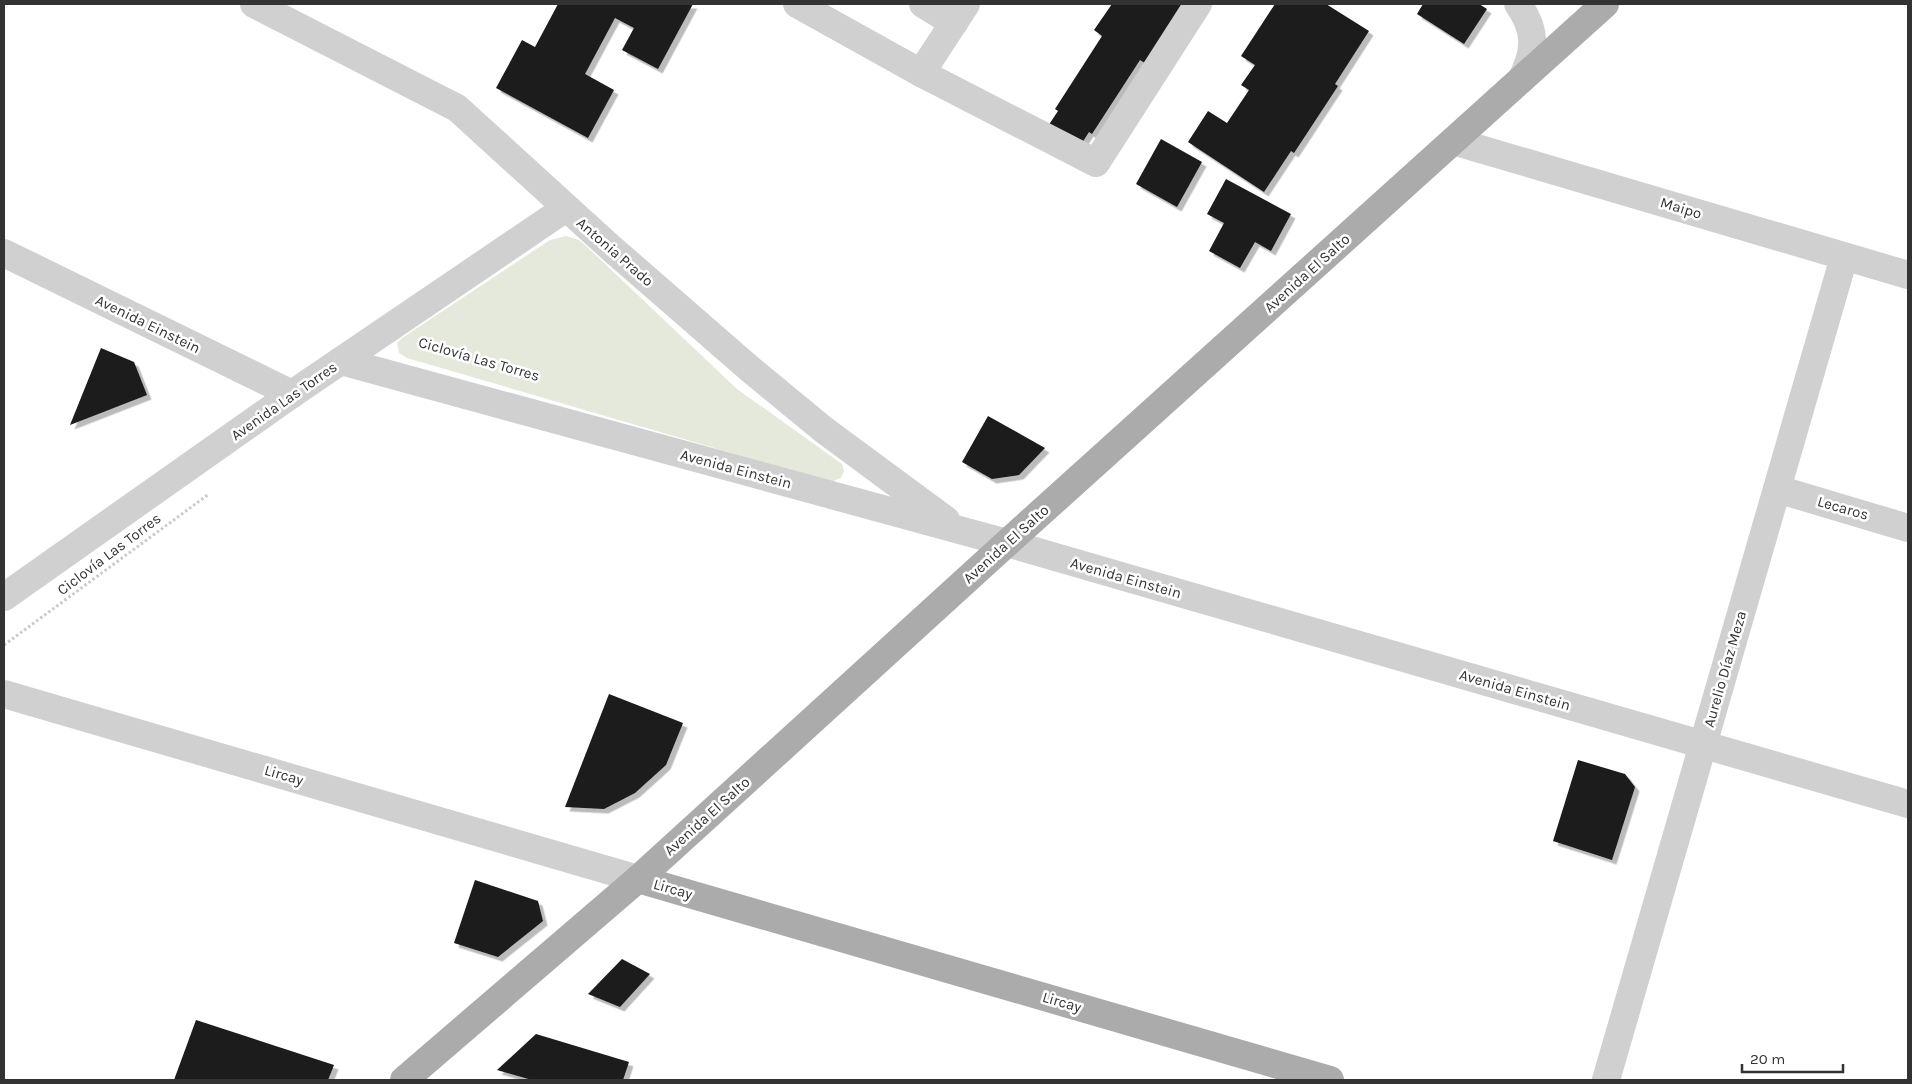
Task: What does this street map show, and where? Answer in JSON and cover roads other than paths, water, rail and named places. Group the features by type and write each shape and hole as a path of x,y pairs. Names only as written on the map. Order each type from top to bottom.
{"main road":[{"name":"Avenida El Salto","path":"404,1080 638,878 1605,4"},
{"name":"Lircay","path":"638,878 1330,1080"}],"street":[{"name":"Antonia Prado","path":"254,4 457,108 566,208 750,369 824,430 959,530"},
{"path":"797,4 826,10 921,73 1096,163 1198,4"},
{"path":"921,73 960,13 923,4"},
{"path":"1518,4 1530,24 1533,39 1529,65 1521,80"},
{"name":"Maipo","path":"1453,141 1908,275"},
{"name":"Avenida Las Torres","path":"4,597 292,394 566,208"},
{"name":"Aurelio Díaz Meza","path":"1606,1080 1844,257"},
{"name":"Avenida Einstein","path":"10,260 292,394"},
{"name":"Avenida Einstein","path":"341,361 1007,543 1908,804"},
{"name":"Lecaros","path":"1777,489 1908,528"},
{"name":"Lircay","path":"8,690 638,878"}]}
